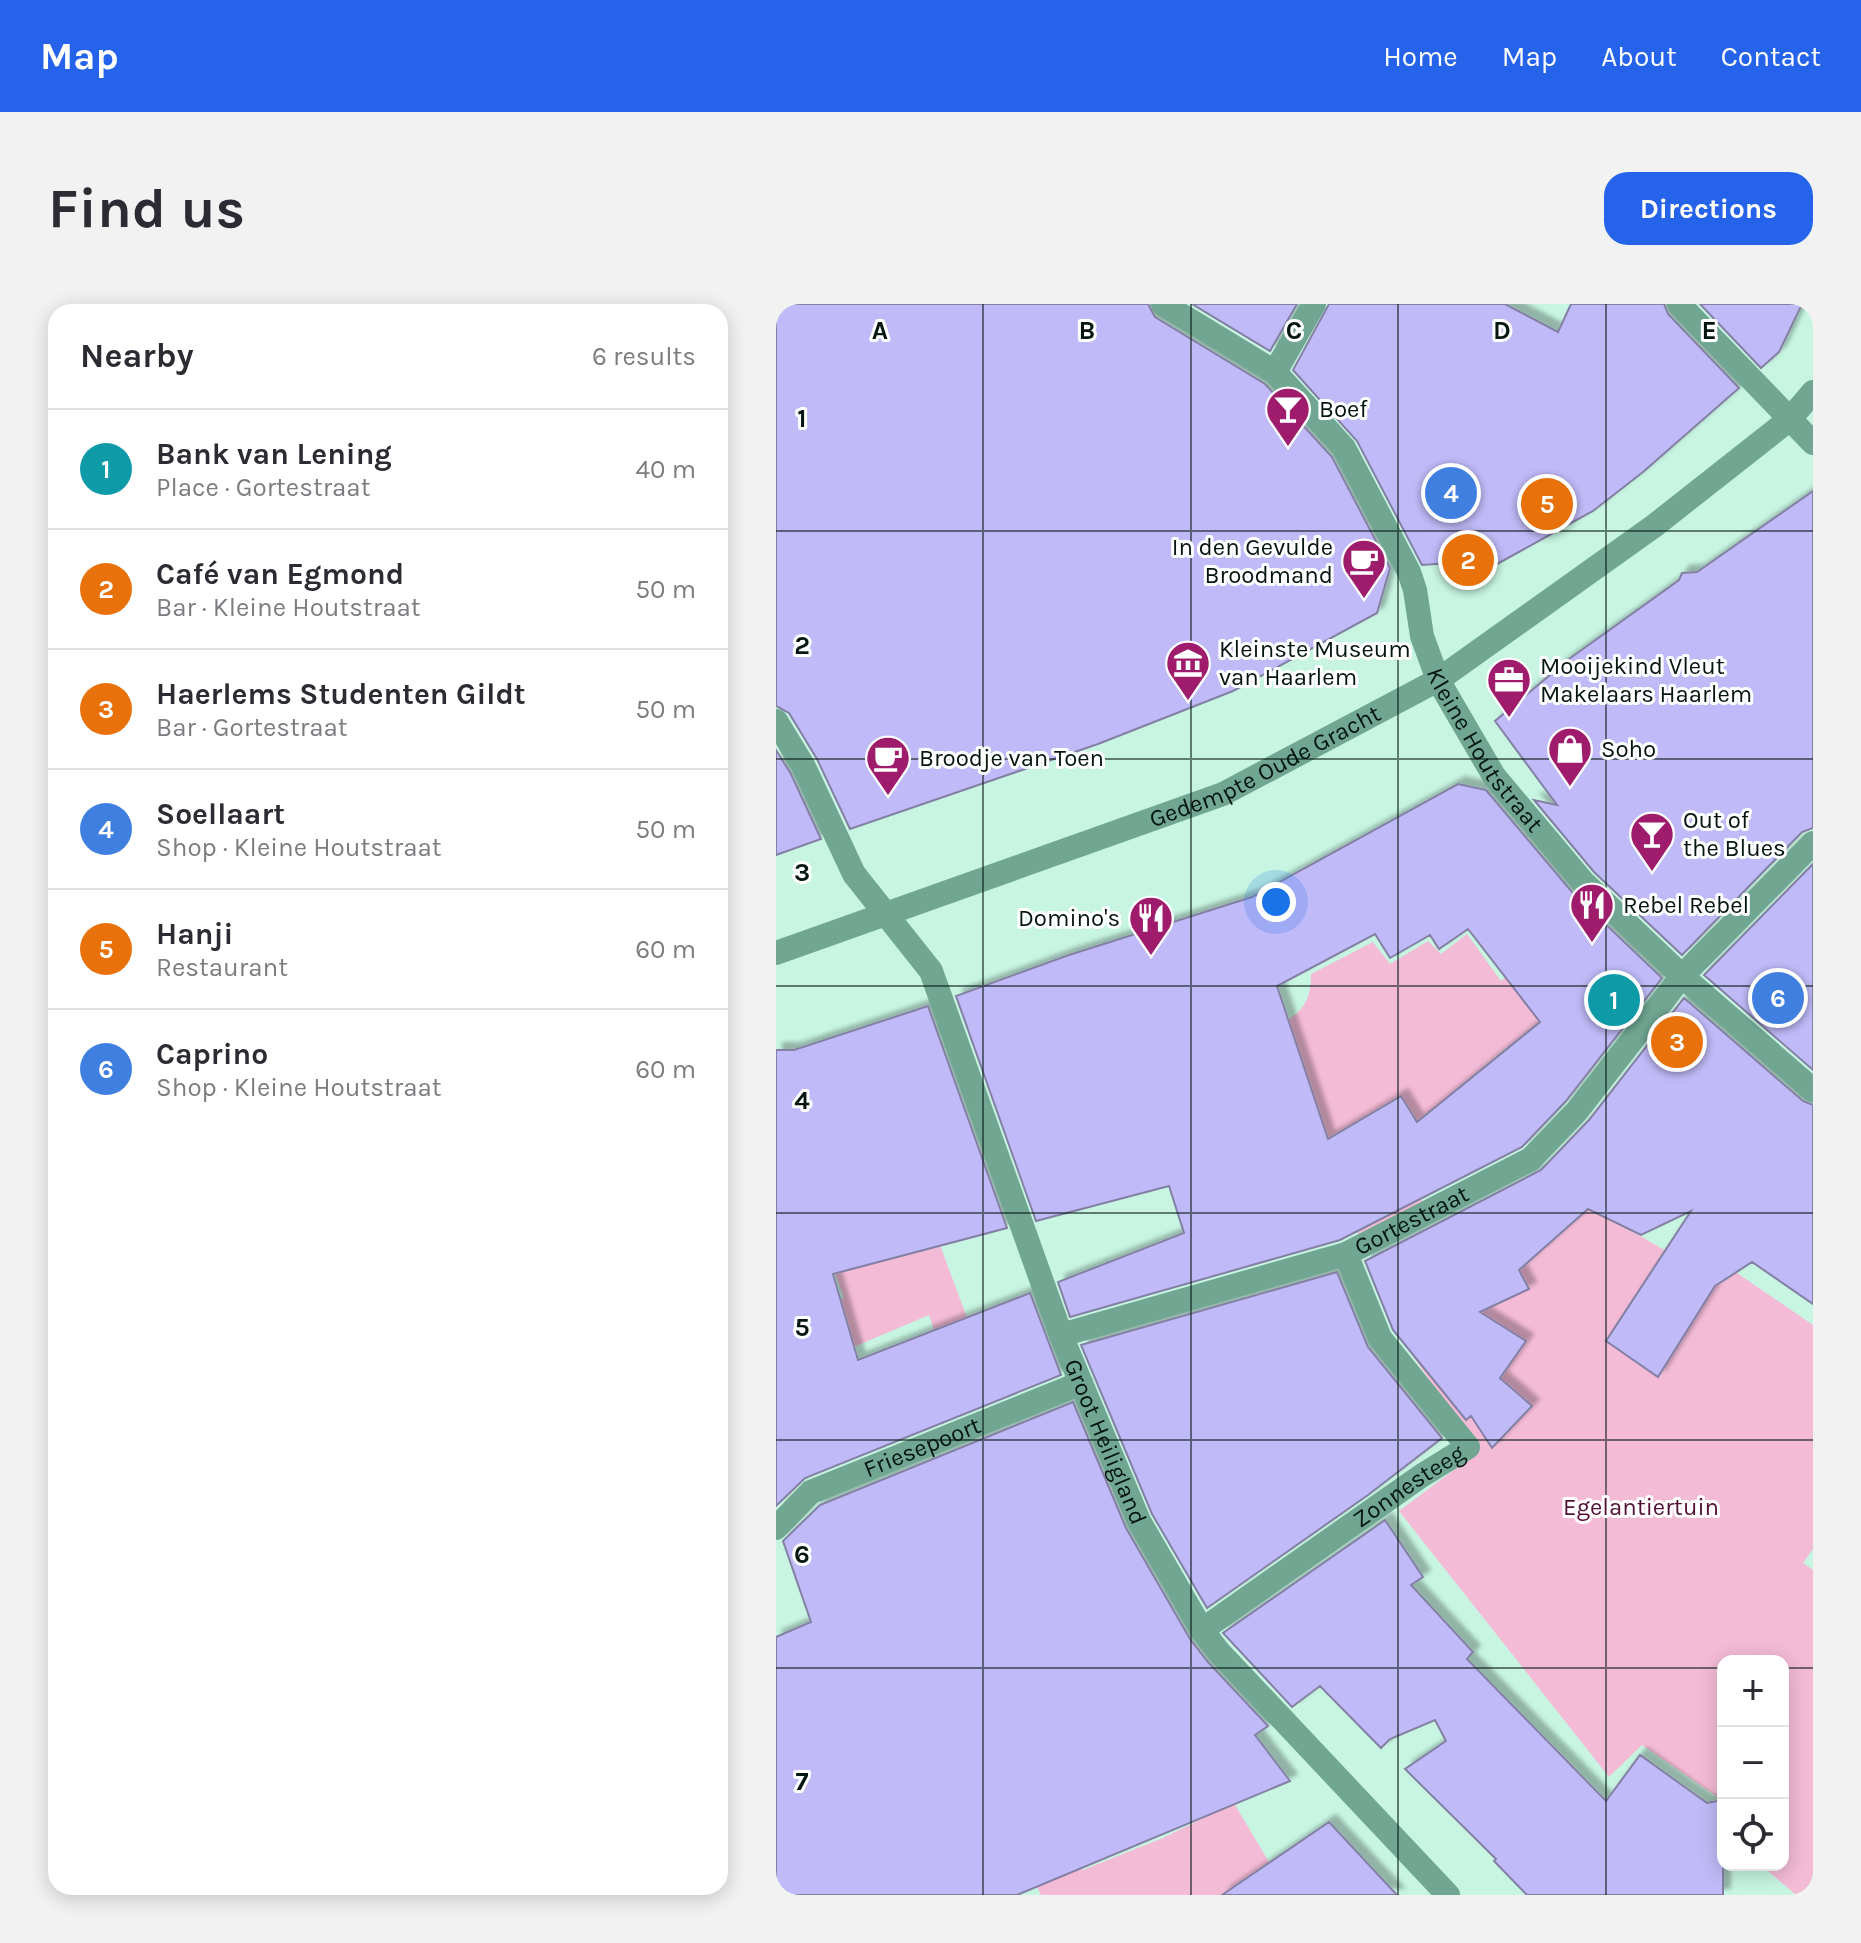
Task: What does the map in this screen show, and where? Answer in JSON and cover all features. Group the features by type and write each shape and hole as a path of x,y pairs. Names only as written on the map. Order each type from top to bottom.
{"street":[{"name":"Kleine Houtstraat","path":"1163,304 1275,372 1344,448 1409,572 1422,636 1438,680 1494,776 1583,882 1682,976 1813,1090"},
{"path":"1275,372 1314,304"},
{"path":"1679,304 1813,443"},
{"name":"Gedempte Oude Gracht","path":"776,953 1223,794 1438,680 1654,526 1790,419 1813,392"},
{"name":"Groot Heiligland","path":"776,721 804,767 854,874 931,971 1061,1335 1139,1521 1202,1630 1219,1652 1448,1895"},
{"name":"Gortestraat","path":"1061,1335 1346,1254 1531,1159 1577,1111 1682,976 1813,843"},
{"name":"Zonnesteeg","path":"1202,1630 1421,1476 1468,1447 1380,1338 1346,1254"},
{"name":"Friesepoort","path":"776,1528 811,1492 1081,1383"}],"green space":[{"path":"1467,934 1501,981 1533,956 1580,1005 1529,1059 1507,1047 1443,1101 1395,1153 1423,1203 1358,1234 1288,1020 1306,1001 1311,974 1373,942 1390,964 1428,941 1441,954"},
{"name":"Egelantiertuin","path":"1580,1201 1702,1272 1712,1256 1813,1325 1813,1549 1803,1563 1813,1570 1813,1895 1796,1895 1768,1871 1789,1871 1789,1655 1717,1655 1717,1797 1642,1745 1609,1777 1399,1511 1478,1452 1400,1337"},
{"path":"924,1202 992,1385 958,1400 929,1315 776,1380 776,1332 844,1298 827,1251"},
{"path":"1054,1800 1083,1870 1163,1838 1234,1803 1291,1895 1041,1895 1003,1822"}],"building":[{"path":"776,304 1148,304 1155,317 1265,384 1332,457 1390,568 1377,613 1233,691 1098,744 850,829 817,759 789,713 776,706"},
{"path":"1192,304 1297,304 1270,351"},
{"path":"1329,304 1505,304 1558,332 1571,304 1664,304 1668,314 1739,388 1593,511 1459,585 1450,563 1422,565 1357,441 1293,370"},
{"path":"1700,304 1802,304 1779,352 1761,368"},
{"path":"1813,491 1813,828 1802,832 1682,955 1594,872 1534,800 1557,805 1495,721 1569,659 1679,580 1682,573 1697,572"},
{"path":"776,750 791,774 821,839 776,855"},
{"path":"1458,784 1486,790 1572,892 1662,978 1566,1101 1522,1147 1340,1240 1070,1317 1058,1282 1184,1233 1169,1186 1036,1221 956,996 1069,955 1252,897","holes":["1468,929 1540,1022 1417,1122 1401,1096 1328,1139 1277,986 1375,934 1390,958 1430,935 1439,949"]},
{"path":"1813,864 1813,1070 1704,975"},
{"path":"1684,998 1803,1101 1813,1105 1813,1304 1752,1262 1715,1286 1658,1377 1606,1341 1691,1211 1641,1235 1588,1209 1519,1270 1529,1289 1480,1312 1526,1341 1500,1378 1532,1406 1492,1448 1471,1416 1466,1420 1393,1330 1365,1261 1541,1170 1589,1120"},
{"path":"928,1006 1007,1228 833,1274 858,1360 1030,1293 1061,1375 805,1478 776,1506 776,1050 794,1050"},
{"path":"1337,1272 1368,1347 1442,1438 1368,1495 1207,1608 1152,1514 1081,1345"},
{"path":"1073,1402 1126,1528 1190,1639 1268,1726 1255,1735 1290,1781 1017,1895 776,1895 776,1637 811,1622 783,1541 820,1505"},
{"path":"1385,1520 1423,1577 1411,1585 1473,1652 1467,1659 1606,1801 1640,1755 1707,1803 1717,1801 1717,1871 1723,1871 1723,1895 1527,1895 1494,1861 1496,1859 1405,1769 1446,1741 1435,1720 1390,1739 1381,1748 1320,1686 1292,1707 1223,1633"},
{"path":"1329,1822 1397,1895 1222,1895"}],"place":[{"name":"Boef","path":"1288,448"},
{"name":"Soellaart","path":"1451,493"},
{"name":"Hanji","path":"1547,504"},
{"name":"Café van Egmond","path":"1468,560"},
{"name":"In den Gevulde Broodmand","path":"1364,600"},
{"name":"Kleinste Museum van Haarlem","path":"1188,702"},
{"name":"Mooijekind Vleut Makelaars Haarlem","path":"1509,719"},
{"name":"Soho","path":"1570,788"},
{"name":"Broodje van Toen","path":"888,797"},
{"name":"Out of the Blues","path":"1652,873"},
{"name":"Rebel Rebel","path":"1592,944"},
{"name":"Domino's","path":"1151,957"},
{"name":"Caprino","path":"1778,998"},
{"name":"Bank van Lening","path":"1614,1000"},
{"name":"Haerlems Studenten Gildt","path":"1677,1042"}]}
